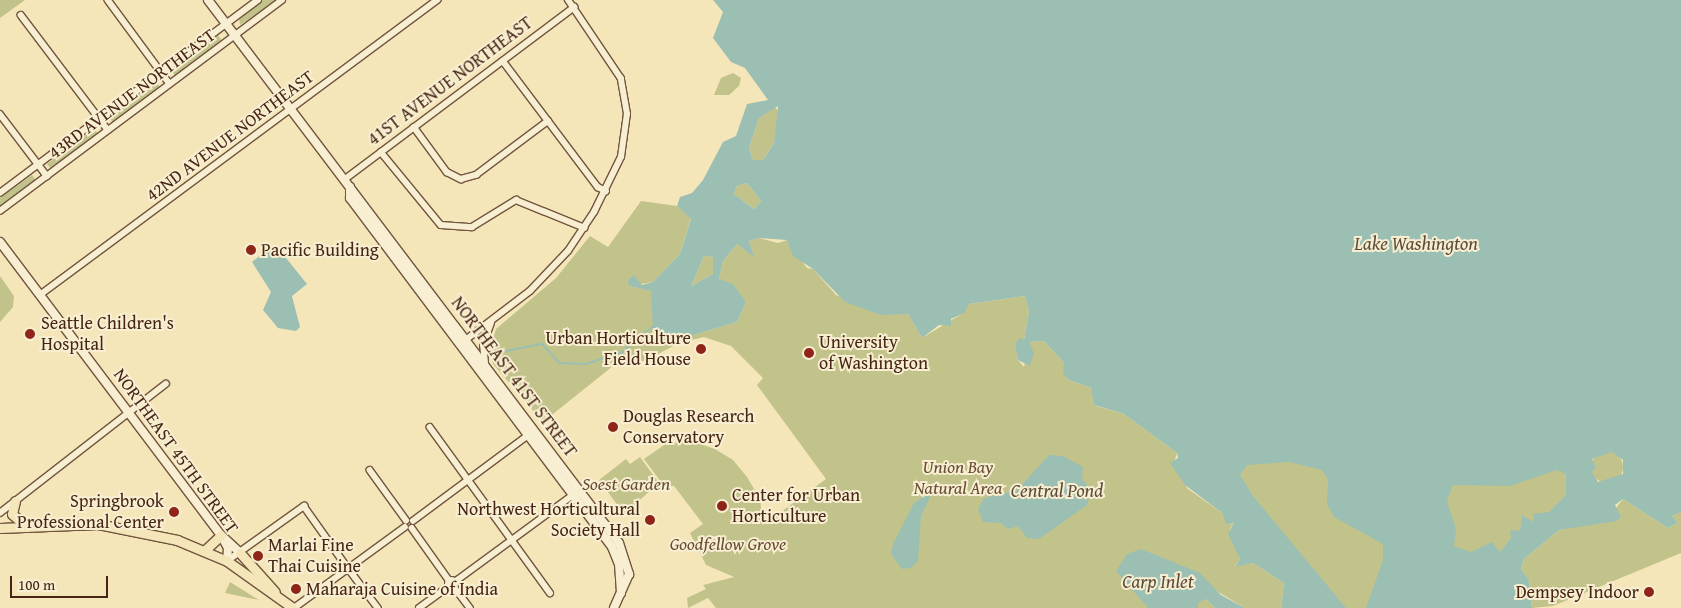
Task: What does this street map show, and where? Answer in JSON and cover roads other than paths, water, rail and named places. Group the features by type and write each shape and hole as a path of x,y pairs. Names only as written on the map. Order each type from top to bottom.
{"main road":[{"path":"15,501 12,514 27,527"},
{"path":"0,528 120,527 204,551 227,561 294,608"},
{"path":"204,551 221,535"},
{"path":"240,553 270,581 276,594"}],"street":[{"path":"108,0 170,84"},
{"name":"NORTHEAST 41ST STREET","path":"208,0 486,363 532,433"},
{"name":"43RD AVENUE NORTHEAST","path":"0,194 258,0"},
{"name":"43RD AVENUE NORTHEAST","path":"0,211 282,0"},
{"name":"42ND AVENUE NORTHEAST","path":"40,295 437,0"},
{"path":"460,345 548,273 585,228 606,192 626,140 626,101 611,58 568,0"},
{"name":"41ST AVENUE NORTHEAST","path":"347,183 381,152 574,7"},
{"path":"21,15 108,130"},
{"path":"503,61 548,121 606,192"},
{"path":"0,114 47,176"},
{"path":"414,127 447,172 461,179 476,175 548,121"},
{"path":"381,152 440,225 472,227 516,200 585,228"},
{"name":"NORTHEAST 41ST STREET","path":"347,183 350,198 460,345 532,433 576,492 615,553 621,593 614,606"},
{"name":"NORTHEAST 45TH STREET","path":"0,242 221,535 228,548 227,561"},
{"path":"486,363 483,345 494,319"},
{"path":"0,513 130,414 166,384"},
{"path":"430,428 550,593"},
{"path":"406,520 413,521 532,433"},
{"path":"370,470 406,520 405,527"},
{"path":"419,608 576,492"},
{"path":"227,561 304,506 346,564 353,565 405,527 412,528"},
{"path":"413,521 412,528 470,608"},
{"path":"221,535 240,553"},
{"path":"294,608 344,571 346,564"},
{"path":"353,565 352,572 378,608"},
{"path":"344,571 352,572"}],"water":[{"name":"Lake Washington","path":"713,0 1681,0 1681,512 1672,516 1678,523 1668,528 1623,499 1615,505 1621,517 1617,521 1559,530 1524,559 1521,569 1529,580 1532,608 1366,608 1383,560 1383,544 1334,517 1327,504 1328,480 1322,470 1289,462 1247,465 1240,475 1253,496 1346,608 1281,608 1284,583 1253,563 1235,567 1240,559 1228,534 1234,523 1227,525 1222,513 1185,485 1170,463 1178,458 1177,453 1124,414 1094,405 1091,388 1069,380 1063,373 1064,363 1044,341 1029,342 1034,353 1030,366 1018,360 1015,345 1019,338 1024,340 1029,312 1025,296 969,304 964,313 951,319 951,326 939,325 922,338 908,314 881,315 845,302 813,269 793,256 787,240 759,238 749,241 754,257 737,244 723,261 719,279 733,284 746,302 737,322 670,342 662,339 653,331 651,291 629,286 628,280 634,275 642,285 653,282 680,254 691,219 677,206 680,197 692,193 703,180 723,142 736,136 747,104 768,100 745,68 731,62 713,38 723,12","holes":["778,106 774,143 763,160 753,160 749,148 759,118","747,183 761,201 754,209 734,194 737,186","704,256 713,257 713,274 691,286","1612,452 1623,460 1623,474 1598,482 1592,472 1596,467 1592,459","1557,470 1566,474 1566,495 1549,512 1533,514 1534,522 1522,515 1520,531 1510,530 1511,538 1500,552 1492,542 1471,552 1454,546 1456,529 1447,501 1453,485 1510,486"]},
{"path":"271,247 282,253 307,284 292,296 300,327 296,331 278,328 263,310 271,292 252,262"},
{"name":"Central Pond","path":"1049,455 1063,456 1083,467 1082,478 1091,491 1087,505 1039,539 1027,538 1018,526 1008,529 1001,523 983,522 978,509 984,498 1017,490"},
{"path":"927,494 930,498 921,516 918,561 911,568 902,569 891,554 893,544 914,503"},
{"name":"Carp Inlet","path":"1141,549 1200,573 1221,595 1245,608 1215,608 1206,599 1198,603 1198,608 1148,608 1116,571 1127,554"}],"waterway":[{"path":"505,351 542,344 560,363 586,364 622,352 656,324"}],"place":[{"name":"Pacific Building","path":"251,250"},
{"name":"Seattle Children's Hospital","path":"30,334"},
{"name":"Urban Horticulture Field House","path":"701,349"},
{"name":"University of Washington","path":"809,353"},
{"name":"Douglas Research Conservatory","path":"613,427"},
{"name":"Center for Urban Horticulture","path":"722,506"},
{"name":"Springbrook Professional Center","path":"174,512"},
{"name":"Northwest Horticultural Society Hall","path":"650,520"},
{"name":"Marlai Fine Thai Cuisine","path":"258,556"},
{"name":"Maharaja Cuisine of India","path":"296,589"},
{"name":"Dempsey Indoor","path":"1649,592"}],"park label":[{"name":"Union Bay Natural Area","path":"958,478"},
{"name":"Soest Garden","path":"626,484"},
{"name":"Goodfellow Grove","path":"728,544"}]}
